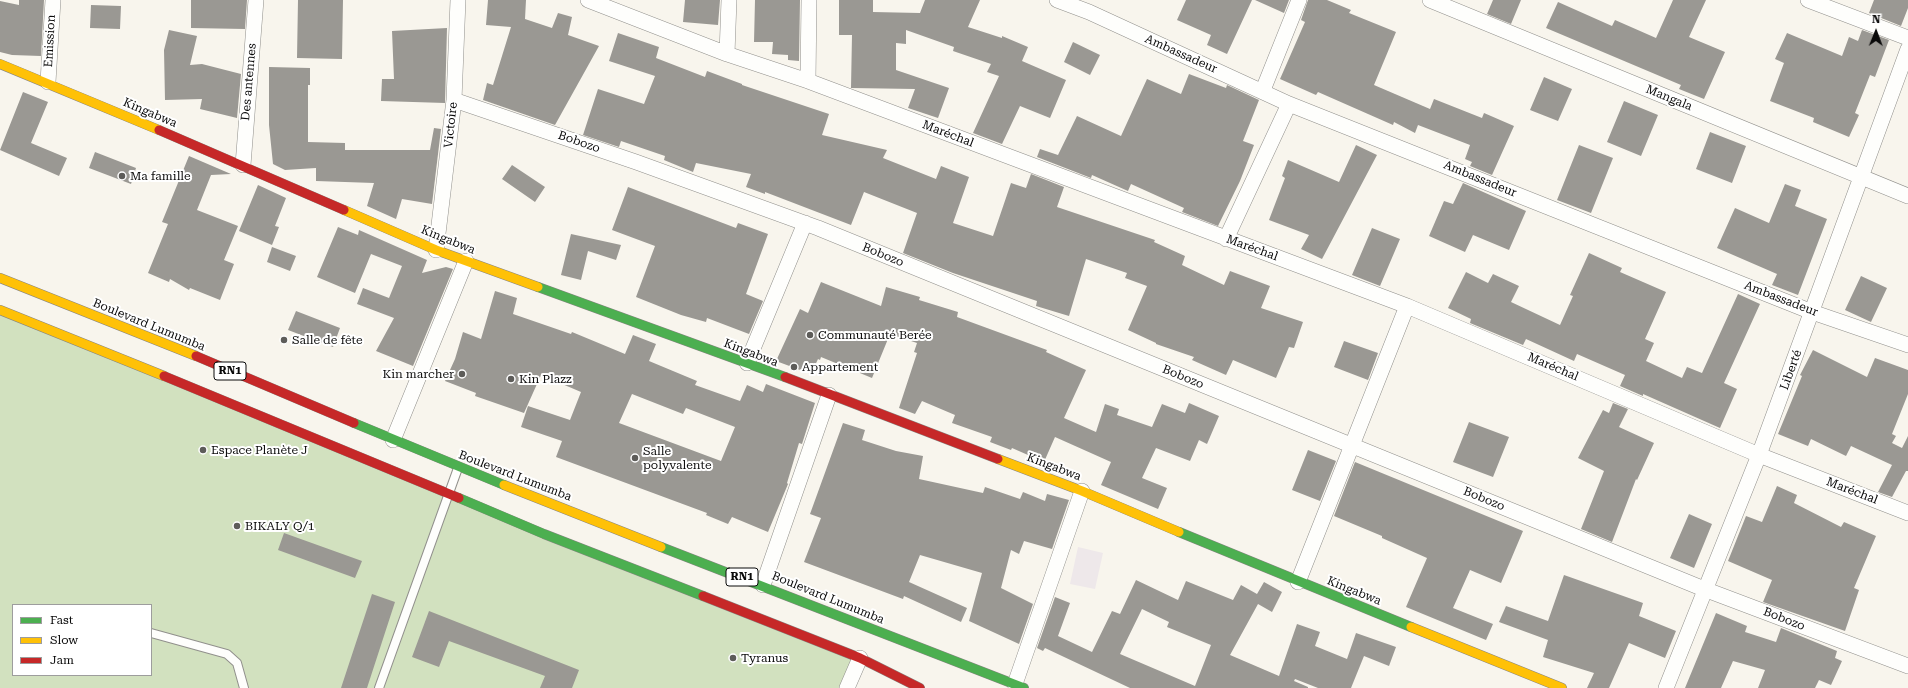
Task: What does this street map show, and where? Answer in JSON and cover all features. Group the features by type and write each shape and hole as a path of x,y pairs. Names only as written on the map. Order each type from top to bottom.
{"main road":[{"name":"Kingabwa","path":"0,64 48,82 243,165 436,250 1082,490 1298,582 1562,688"},
{"name":"Boulevard Lumumba","path":"0,278 164,343 459,468 1020,686"},
{"name":"RN1","path":"0,310 223,399 544,534 860,658 920,688"}],"street":[{"name":"Emission","path":"48,82 53,0"},
{"name":"Des antennes","path":"243,165 256,0"},
{"name":"Victoire","path":"436,250 454,100 458,0"},
{"name":"Maréchal","path":"591,0 727,54 808,81 1408,306 1759,455 1908,513"},
{"path":"727,54 729,0"},
{"path":"808,81 810,0"},
{"name":"Ambassadeur","path":"1057,0 1089,12 1263,90 1289,104 1812,312 1908,345"},
{"path":"1263,90 1299,0"},
{"name":"Mangala","path":"1430,0 1908,196"},
{"path":"1808,0 1908,38"},
{"name":"Liberté","path":"1666,688 1704,589 1759,455 1907,55"},
{"name":"Bobozo","path":"454,100 636,162 804,223 1704,589 1908,666"},
{"path":"1226,238 1289,104"},
{"path":"746,364 804,223"},
{"path":"393,440 466,261"},
{"path":"1298,582 1408,306"},
{"path":"763,585 829,395"},
{"path":"1020,686 1082,490"},
{"path":"847,688 860,658"}],"lane":[{"path":"379,688 459,468"},
{"path":"152,632 228,654 236,664 244,688"}],"shaded area":[{"path":"1078,547 1103,553 1095,589 1070,584"}],"green space":[{"path":"0,310 860,658 855,688 0,688"}],"building":[{"path":"19,0 44,0 41,56 12,55 0,52 0,1 19,5"},
{"path":"191,0 247,0 245,29 191,28"},
{"path":"298,0 343,0 342,59 297,58"},
{"path":"488,0 526,0 525,19 552,28 558,13 572,17 568,35 599,46 555,125 483,100 487,83 493,85 511,27 486,25"},
{"path":"685,0 720,0 718,25 683,22"},
{"path":"755,0 800,0 799,61 788,60 788,55 772,54 773,42 754,42"},
{"path":"839,0 873,0 873,12 920,13 925,0 980,0 968,27 1002,38 1002,36 1028,47 1022,61 1066,80 1050,118 1020,106 1002,144 973,133 999,76 987,72 991,64 953,51 954,47 906,30 906,44 896,43 896,70 949,88 938,118 908,108 915,89 851,88 852,35 839,35"},
{"path":"1186,0 1252,0 1227,54 1207,45 1211,35 1177,20"},
{"path":"1255,0 1289,0 1284,13"},
{"path":"1308,0 1327,0 1351,10 1349,13 1396,32 1374,85 1430,109 1434,99 1482,118 1484,113 1514,126 1492,175 1470,166 1472,162 1465,159 1470,145 1418,125 1415,133 1394,122 1393,125 1318,92 1316,95 1280,79 1305,22 1301,20"},
{"path":"1493,0 1521,0 1511,24 1487,14"},
{"path":"1673,0 1706,0 1689,37 1725,52 1704,99 1679,89 1681,85 1546,28 1558,2 1612,26 1615,20 1656,38"},
{"path":"1874,0 1908,0 1908,8 1901,26 1869,13"},
{"path":"91,5 121,6 120,29 90,28"},
{"path":"447,28 445,103 381,101 382,79 394,79 392,31"},
{"path":"169,30 197,36 190,65 202,64 241,74 237,118 200,109 202,99 165,100 164,50"},
{"path":"1862,30 1889,40 1875,77 1870,75 1855,113 1859,115 1849,137 1813,122 1814,118 1770,101 1784,63 1775,59 1787,33 1842,56 1849,37 1858,41"},
{"path":"618,33 659,47 656,58 705,77 707,71 742,85 829,114 822,135 887,150 883,158 936,179 941,166 969,177 953,223 993,236 1011,183 1026,188 1031,174 1064,187 1057,207 1155,240 1154,242 1185,256 1182,265 1224,285 1230,271 1270,286 1261,308 1303,322 1294,348 1289,347 1276,378 1233,360 1226,375 1192,360 1194,357 1156,344 1128,330 1147,286 1125,278 1127,273 1086,259 1069,316 1036,306 1037,301 953,273 903,253 917,213 864,192 851,225 765,192 765,194 746,187 751,174 696,163 693,172 664,160 665,156 621,141 619,147 583,135 598,89 644,104 655,76 609,61"},
{"path":"1073,42 1100,55 1090,75 1064,62"},
{"path":"269,67 310,68 310,85 308,85 308,142 345,143 345,150 430,150 434,128 441,129 432,204 402,199 396,219 367,206 374,183 316,181 316,168 285,170 273,164 269,125"},
{"path":"1189,74 1226,88 1227,85 1259,100 1243,141 1254,145 1240,181 1218,226 1182,212 1184,208 1131,184 1128,191 1092,175 1091,178 1037,157 1040,149 1058,155 1077,116 1121,136 1147,79 1181,94"},
{"path":"1544,77 1572,89 1558,121 1530,110"},
{"path":"23,92 48,102 31,143 67,158 59,176 0,150"},
{"path":"1624,101 1658,115 1641,156 1607,142"},
{"path":"1710,132 1746,146 1732,183 1696,169"},
{"path":"1356,145 1377,155 1322,259 1301,249 1309,235 1269,220 1285,178 1282,176 1288,160 1339,182"},
{"path":"1579,145 1613,158 1591,213 1557,200"},
{"name":"Ma famille","path":"95,152 136,168 131,184 89,168"},
{"path":"189,156 231,174 211,175 197,210 238,226 224,260 234,264 220,300 190,288 189,290 170,279 169,282 148,273 168,224 162,222"},
{"path":"512,165 545,187 535,202 502,179"},
{"path":"1463,183 1526,211 1509,250 1473,235 1465,252 1429,236 1444,201 1453,204"},
{"path":"1785,184 1801,190 1795,206 1827,219 1798,295 1772,285 1777,274 1717,248 1735,208 1769,223"},
{"path":"258,185 286,198 275,226 279,227 272,245 239,231"},
{"path":"628,187 736,228 738,223 768,234 746,294 763,301 749,334 707,318 706,322 681,315 636,297 655,246 612,230"},
{"path":"338,227 358,235 359,230 427,260 422,273 446,267 453,269 413,366 376,351 394,318 357,304 363,288 389,298 402,266 371,254 355,293 317,277"},
{"path":"1372,228 1400,239 1380,286 1352,275"},
{"path":"571,234 621,245 616,260 588,251 581,280 561,275"},
{"path":"272,247 296,256 290,271 267,262"},
{"path":"1589,253 1622,268 1620,272 1666,292 1645,339 1654,343 1646,361 1682,378 1687,367 1702,373 1738,294 1760,304 1724,383 1737,389 1720,428 1643,394 1643,396 1620,386 1625,375 1577,354 1574,361 1526,339 1523,345 1470,323 1471,319 1448,308 1466,272 1488,283 1493,274 1519,286 1511,302 1560,325 1573,296 1570,295"},
{"path":"1861,276 1887,288 1871,322 1845,310"},
{"path":"821,282 881,306 886,287 920,297 919,300 958,312 957,317 1047,350 1046,352 1086,370 1064,418 1096,432 1105,404 1119,409 1117,415 1152,427 1162,404 1185,413 1189,403 1219,416 1207,444 1199,440 1190,461 1156,448 1142,478 1167,488 1158,509 1101,485 1111,462 1055,437 1044,462 1012,448 1011,450 990,442 992,437 952,423 955,415 922,401 915,414 899,408 917,353 914,352 917,343 890,334 872,378 821,357 820,360 818,359 811,374 776,361 800,309 808,313"},
{"path":"495,291 517,298 513,314 571,334 572,332 625,354 633,335 656,344 649,361 697,381 695,385 740,401 747,385 763,392 766,384 815,403 802,444 799,443 787,483 788,484 768,532 732,517 728,524 706,515 707,513 556,457 562,441 521,427 528,406 570,420 581,392 541,375 524,413 475,396 476,393 445,381 455,359 463,332 481,339","holes":["632,394 683,414 686,408 735,427 721,461 619,423"]},
{"path":"296,311 340,328 333,347 288,330"},
{"path":"1344,341 1378,353 1368,380 1334,367"},
{"path":"1813,350 1867,377 1875,358 1908,370 1908,394 1892,434 1896,436 1892,443 1902,448 1908,436 1908,471 1906,471 1892,497 1878,492 1892,465 1851,446 1846,456 1811,439 1808,446 1778,434 1802,376 1800,375"},
{"path":"1613,403 1628,409 1619,427 1654,443 1637,480 1636,479 1612,542 1581,529 1604,471 1578,458 1603,410 1609,413"},
{"path":"1469,422 1509,437 1493,477 1453,462"},
{"path":"843,423 865,430 862,440 896,451 923,456 919,479 983,493 985,487 1020,499 1023,492 1045,501 1047,494 1069,500 1052,549 1024,541 1019,554 1011,550 1001,588 1033,604 1019,644 969,621 982,573 920,555 909,582 967,608 961,622 904,596 903,599 804,562 821,518 810,514"},
{"path":"1308,450 1336,461 1320,501 1292,490"},
{"path":"1355,462 1523,531 1501,583 1470,570 1453,608 1493,624 1486,640 1406,607 1427,558 1382,538 1382,536 1334,516"},
{"path":"1777,486 1797,495 1794,503 1841,527 1844,522 1876,536 1854,588 1859,590 1845,631 1763,602 1772,580 1728,561 1746,516 1762,522"},
{"path":"1689,514 1712,524 1694,568 1670,558"},
{"path":"284,533 362,561 355,578 278,550"},
{"path":"1564,575 1643,603 1639,616 1676,631 1665,658 1629,643 1609,688 1587,688 1594,673 1543,657 1548,640 1499,622 1506,606 1548,621"},
{"path":"1136,580 1178,600 1186,581 1233,600 1241,585 1257,594 1264,582 1282,592 1272,612 1258,604 1230,655 1279,676 1297,624 1320,632 1315,646 1347,659 1356,633 1396,647 1389,666 1364,656 1351,688 1318,688 1295,679 1294,681 1308,688 1130,688 1045,648 1043,651 1037,648 1055,597 1070,603 1058,636 1092,652 1112,611 1120,614","holes":["1142,609 1169,622 1167,627 1211,645 1195,686 1120,654"]},
{"path":"372,594 395,602 367,688 341,688"},
{"path":"429,611 579,670 572,688 540,688 545,676 449,641 439,667 412,657"},
{"path":"1716,613 1747,626 1745,632 1776,642 1781,628 1837,651 1835,658 1842,661 1831,685 1819,680 1815,688 1758,688 1765,670 1733,661 1721,688 1685,688"}],"traffic: fast":[{"path":"538,287 785,377"},
{"path":"354,423 504,485"},
{"path":"459,498 544,534 703,596"},
{"path":"1179,532 1411,627"},
{"path":"661,547 1024,688"}],"traffic: slow":[{"path":"0,64 159,130"},
{"path":"344,210 436,250 538,287"},
{"path":"0,278 196,356"},
{"path":"0,310 164,376"},
{"path":"998,459 1082,491 1179,532"},
{"path":"504,485 661,547"},
{"path":"1411,627 1562,688"}],"traffic: jam":[{"path":"159,130 344,210"},
{"path":"196,356 354,423"},
{"path":"164,376 459,498"},
{"path":"785,377 998,459"},
{"path":"703,596 860,658 920,688"}],"place":[{"name":"Ma famille","path":"122,176"},
{"name":"Communauté Berée","path":"810,335"},
{"name":"Salle de fête","path":"284,340"},
{"name":"Appartement","path":"794,367"},
{"name":"Kin marcher","path":"462,374"},
{"name":"Kin Plazz","path":"511,379"},
{"name":"Espace Planète J","path":"203,450"},
{"name":"Salle polyvalente","path":"635,458"},
{"name":"BIKALY Q/1","path":"237,526"},
{"name":"Tyranus","path":"733,658"}]}
